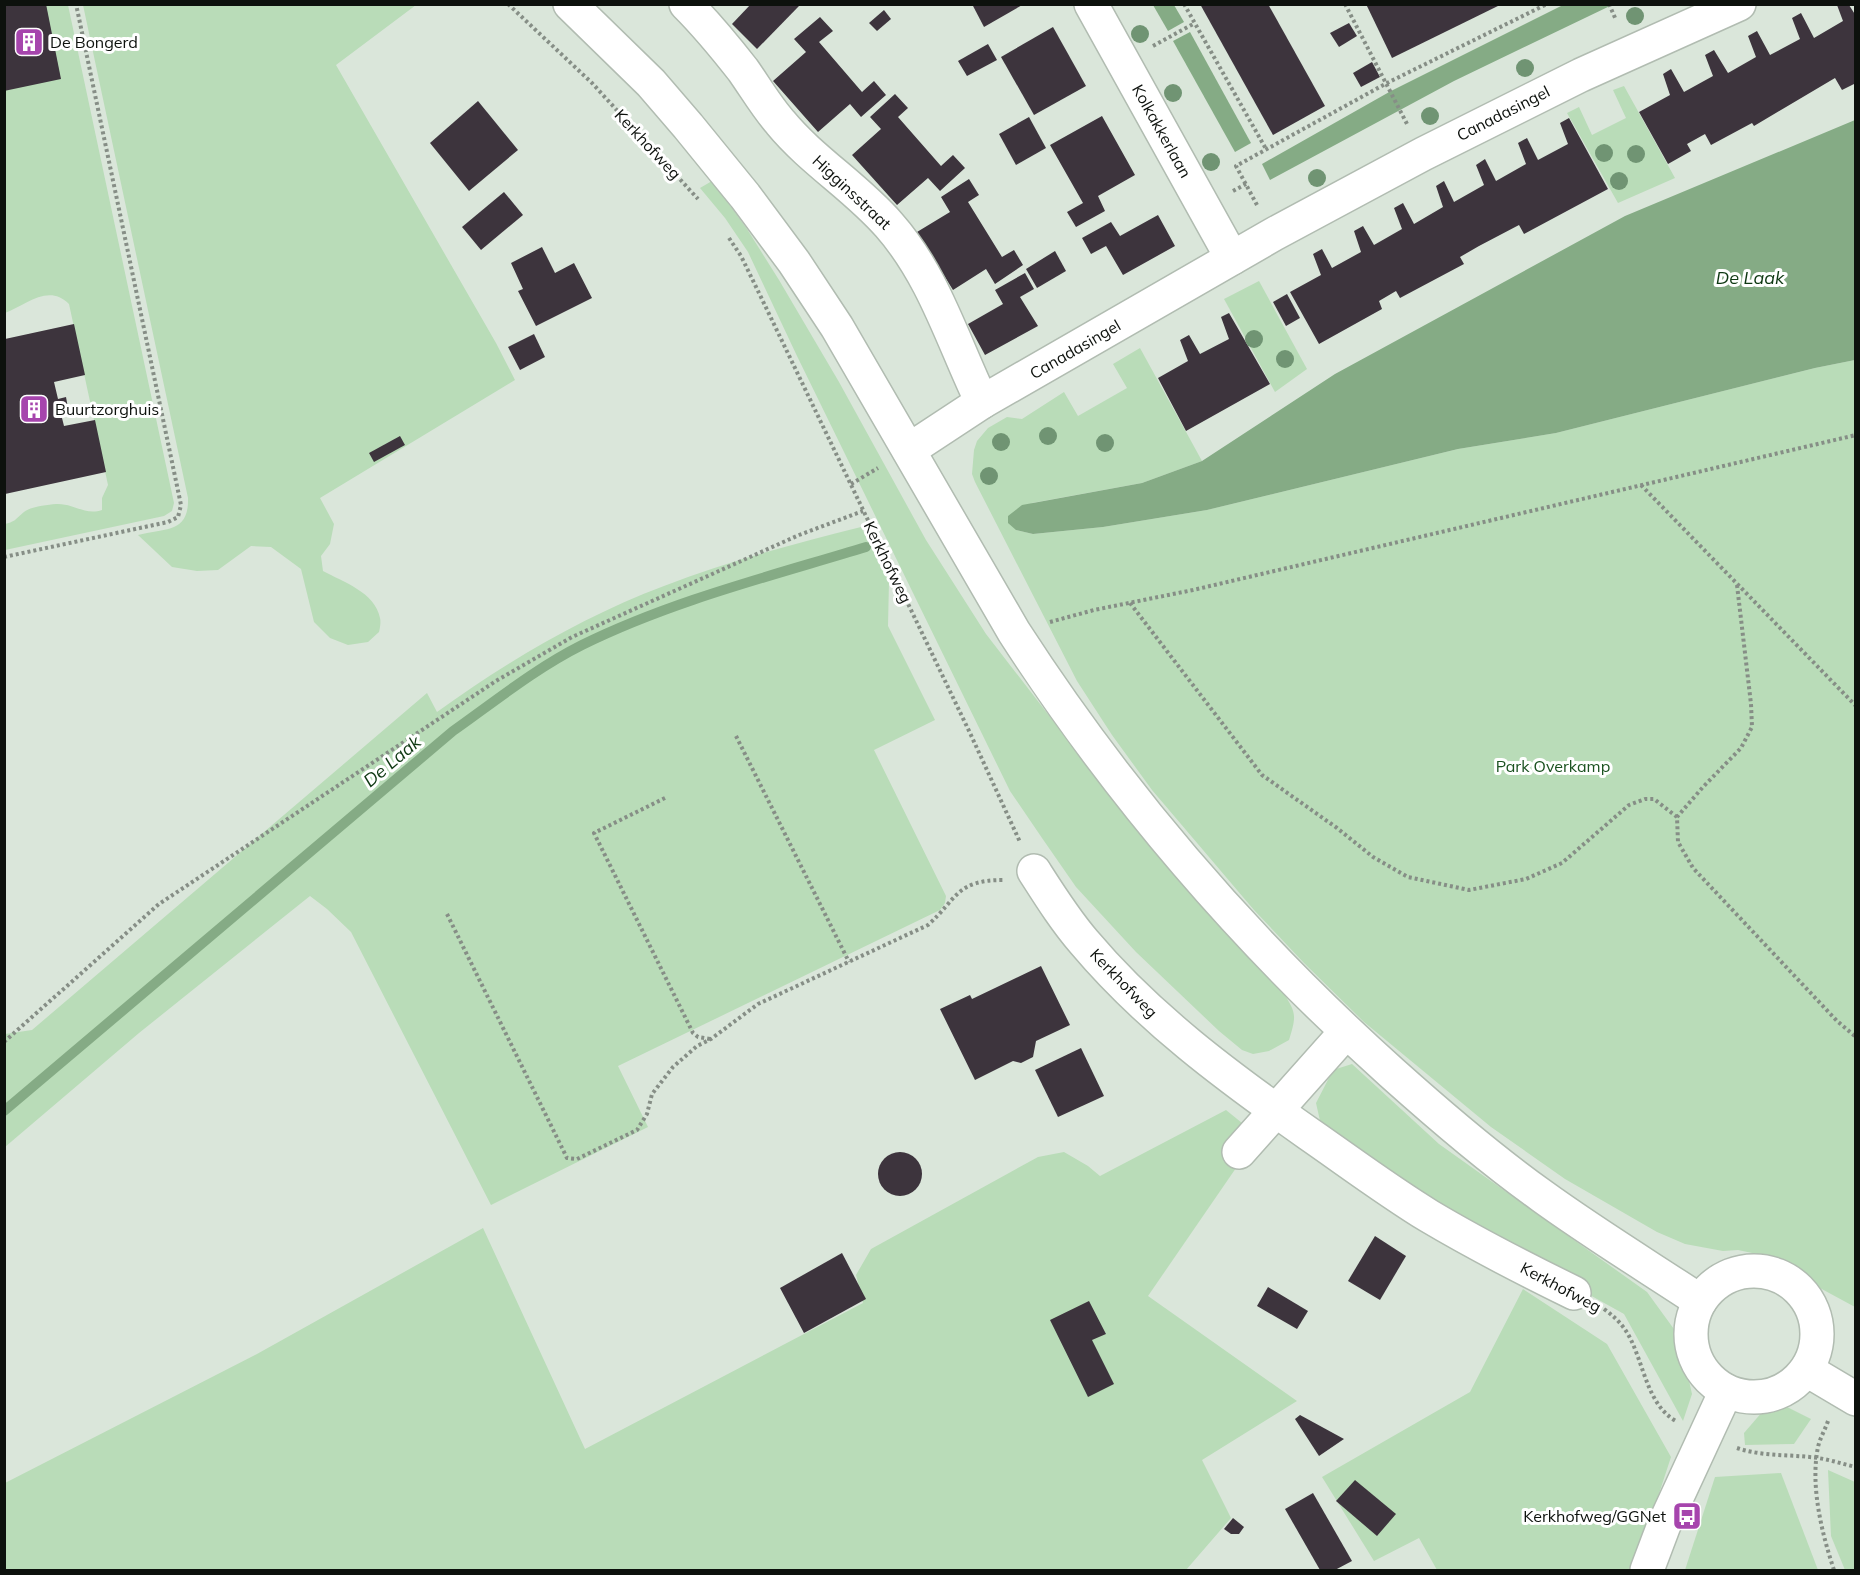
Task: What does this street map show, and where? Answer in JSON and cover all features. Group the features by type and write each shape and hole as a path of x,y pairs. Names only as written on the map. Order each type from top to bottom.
{"street":[{"name":"Higginsstraat","path":"686,4 720,41 780,122 800,144 880,216 902,241 930,285 982,402"},
{"name":"Kolkakkerlaan","path":"1091,4 1232,258"},
{"name":"Canadasingel","path":"909,450 982,402 1274,234 1519,105 1738,4"},
{"path":"579,8 651,83 745,196 794,262 837,327 1014,632 1088,741 1146,816 1252,939 1346,1032 1438,1114 1542,1196 1700,1301"},
{"name":"Kerkhofweg","path":"1037,875 1057,907 1084,942 1135,996 1196,1050 1275,1110 1427,1214 1489,1250 1574,1293"},
{"path":"1239,1152 1346,1032"},
{"path":"1747,1271 1775,1274 1800,1290 1815,1314 1817,1343 1807,1370 1785,1390 1755,1398 1726,1391 1705,1375 1693,1352 1691,1326 1700,1301 1720,1281 1747,1271"},
{"path":"1807,1370 1856,1399"},
{"path":"1647,1570 1664,1526 1726,1391"}],"path":[{"path":"4,557 168,522 178,517 182,505 76,4"},
{"name":"Kerkhofweg","path":"508,4 592,83 700,201"},
{"path":"1184,4 1266,149"},
{"path":"1345,4 1400,109"},
{"path":"1274,234 1236,166 1387,83 1546,4"},
{"path":"1123,62 1195,22"},
{"name":"Kerkhofweg","path":"724,230 746,265 1037,875"},
{"path":"1014,632 1130,603 1856,435"},
{"path":"1640,485 1856,706"},
{"path":"4,1042 159,904 496,681 572,637 788,540 864,511"},
{"path":"1737,585 1752,727 1741,747 1677,817 1678,842 1693,868 1837,1021 1856,1037"},
{"path":"1130,603 1262,775 1337,828 1373,857 1408,877 1470,890 1526,879 1562,863 1629,805 1645,799 1654,799 1677,817"},
{"path":"736,736 849,962"},
{"path":"665,798 594,833 693,1033 698,1037 711,1039"},
{"path":"447,914 567,1158 577,1159 637,1130 647,1114 652,1094 673,1067 697,1046 711,1039 759,1004 928,925 942,913 959,891 989,880 1037,875"},
{"name":"Kerkhofweg","path":"1574,1293 1598,1305 1617,1319 1626,1330 1637,1351 1655,1399 1673,1420 1732,1447 1755,1454 1817,1458 1856,1467"},
{"path":"1817,1458 1817,1492 1821,1533 1834,1570"}],"green space":[{"path":"4,5 68,5 174,503 172,511 164,516 5,550 5,524 14,521 27,510 62,504 90,511 102,510 102,498 108,485 69,304 61,298 45,296 5,313"},
{"path":"83,5 416,5 336,65 515,380 320,498 334,524 330,544 321,556 323,571 349,584 372,601 377,609 380,625 379,632 368,642 348,645 330,638 314,622 301,569 271,547 251,546 218,570 197,571 172,567 138,535 174,527 180,523 185,518 188,498"},
{"path":"1624,86 1675,178 1618,203 1567,113 1579,107 1592,135 1626,118 1613,90"},
{"path":"712,181 747,229 779,280 839,382 926,540 986,634 1074,748 1280,987 1294,1012 1294,1023 1289,1040 1269,1051 1253,1054 1242,1050 1219,1031 1136,952 1076,887 1010,791 748,252 725,218 700,188"},
{"path":"1259,281 1307,369 1275,392 1224,299"},
{"name":"Park Overkamp","path":"1140,348 1202,461 1142,483 1032,503 1016,530 1033,534 1103,527 1207,510 1458,449 1556,433 1855,360 1855,1307 1757,1254 1685,1244 1657,1232 1565,1179 1491,1127 1364,1022 1304,963 1254,910 1152,790 1077,681 972,474 977,441 988,428 1007,417 1022,419 1064,392 1078,416 1127,388 1113,364"},
{"path":"861,527 889,581 888,626 935,720 874,750 946,896 945,903 940,910 618,1066 648,1127 491,1205 351,932 310,896 139,1033 5,1147 5,1034 32,1030 427,693 437,712 518,658 604,611 688,577"},
{"path":"1352,1064 1439,1144 1647,1292 1679,1336 1692,1394 1683,1421 1624,1314 1471,1229 1323,1134 1316,1103 1333,1070"},
{"path":"1226,1110 1258,1136 1148,1296 1297,1401 1202,1460 1231,1518 1186,1570 5,1570 5,1483 257,1354 483,1228 585,1449 863,1303 856,1275 871,1249 1038,1157 1064,1152 1100,1176"},
{"path":"1523,1289 1607,1344 1671,1457 1634,1570 1437,1570 1419,1538 1374,1561 1322,1477 1470,1392"},
{"path":"1787,1407 1811,1419 1794,1444 1745,1445 1744,1433 1763,1411"},
{"path":"1828,1470 1855,1482 1855,1570 1845,1570 1831,1536"},
{"path":"1781,1473 1818,1570 1685,1570 1715,1477"}],"water":[{"path":"1565,4 1612,5 1454,81 1270,180 1262,164 1391,91"},
{"path":"1153,5 1174,5 1184,22 1168,31"},
{"path":"1190,32 1251,143 1235,152 1173,41"},
{"name":"De Laak","path":"1855,120 1855,360 1556,433 1458,449 1207,510 1103,527 1033,534 1016,530 1008,523 1008,516 1022,505 1142,483 1202,461 1335,374 1625,216"}],"building":[{"name":"De Bongerd","path":"4,4 46,4 61,79 4,91"},
{"path":"751,4 798,4 799,6 757,49 732,24"},
{"path":"972,4 1024,4 984,27"},
{"path":"1200,4 1268,4 1325,106 1273,135"},
{"path":"1366,4 1502,4 1392,58"},
{"path":"1837,5 1849,5 1856,16 1856,83 1842,90 1835,78 1754,126 1752,123 1711,145 1705,134 1687,144 1691,151 1668,164 1639,112 1670,95 1663,74 1671,69 1684,92 1713,76 1705,55 1714,50 1728,73 1756,57 1748,36 1757,31 1770,55 1800,39 1792,18 1801,13 1814,38 1843,21"},
{"path":"884,10 891,19 877,31 869,23"},
{"path":"820,17 833,31 819,42 862,92 874,81 886,95 861,117 850,104 818,132 773,81 806,52 794,39"},
{"path":"1349,23 1357,36 1339,47 1330,33"},
{"path":"1053,27 1086,86 1034,115 1001,57"},
{"path":"988,44 997,60 967,76 958,61"},
{"path":"1372,62 1380,77 1361,87 1353,73"},
{"path":"895,94 908,108 898,117 941,166 953,155 965,168 940,191 928,178 897,205 852,155 881,129 870,117"},
{"path":"478,101 518,150 469,191 430,143"},
{"path":"1102,116 1135,175 1098,196 1105,211 1076,227 1067,212 1083,203 1050,145"},
{"path":"1029,117 1046,148 1016,165 999,134"},
{"path":"1569,118 1608,189 1524,234 1519,225 1479,246 1460,257 1464,264 1400,298 1396,291 1379,301 1382,309 1319,344 1290,292 1321,275 1313,254 1322,249 1332,268 1361,252 1354,231 1363,226 1374,245 1402,229 1394,208 1403,203 1414,224 1443,207 1436,186 1444,181 1454,202 1484,185 1476,165 1485,159 1496,181 1526,164 1518,143 1527,138 1538,160 1568,144 1560,123"},
{"path":"969,179 979,195 968,202 1002,257 1014,250 1023,265 995,284 986,269 953,290 917,232 950,212 941,197"},
{"path":"504,192 523,215 481,250 462,227"},
{"path":"1158,215 1175,246 1123,275 1106,246 1091,254 1082,238 1111,222 1120,236"},
{"path":"542,247 555,273 574,263 592,298 536,326 518,291 523,289 511,263"},
{"path":"1055,251 1066,271 1037,288 1026,269"},
{"path":"1025,273 1034,289 1020,297 1038,326 985,355 968,324 1003,304 995,290"},
{"path":"1287,294 1300,318 1286,326 1273,302"},
{"path":"1229,313 1270,384 1186,431 1158,378 1188,361 1180,340 1189,335 1200,354 1229,339 1221,317"},
{"name":"Buurtzorghuis","path":"74,324 85,375 54,382 58,399 66,397 68,408 60,410 64,426 95,420 106,472 5,494 5,339"},
{"path":"534,334 545,357 520,370 508,347"},
{"path":"400,436 405,445 374,462 369,453"},
{"path":"1041,966 1070,1025 1036,1041 1033,1057 1021,1063 1013,1061 975,1080 940,1009 970,995 972,999"},
{"path":"1081,1048 1104,1096 1058,1117 1035,1070"},
{"path":"900,1152 915,1159 922,1174 915,1189 900,1196 885,1189 878,1174 885,1159"},
{"path":"1375,1236 1406,1256 1380,1300 1348,1281"},
{"path":"842,1253 866,1299 804,1333 780,1288"},
{"path":"1268,1287 1308,1311 1297,1329 1257,1306"},
{"path":"1089,1301 1106,1334 1092,1340 1114,1384 1088,1397 1050,1320"},
{"path":"1300,1415 1344,1439 1319,1456 1295,1419"},
{"path":"1355,1480 1396,1514 1377,1536 1336,1501"},
{"path":"1313,1493 1352,1561 1335,1570 1320,1570 1285,1509"},
{"path":"1233,1518 1244,1527 1239,1534 1231,1534 1224,1529"}],"waterway":[{"name":"De Laak","path":"4,1111 453,731 532,675 582,645 651,615 722,590 866,547"}],"place":[{"name":"De Bongerd","path":"29,42"},
{"name":"Buurtzorghuis","path":"34,409"},
{"name":"Kerkhofweg/GGNet","path":"1687,1516"}]}
